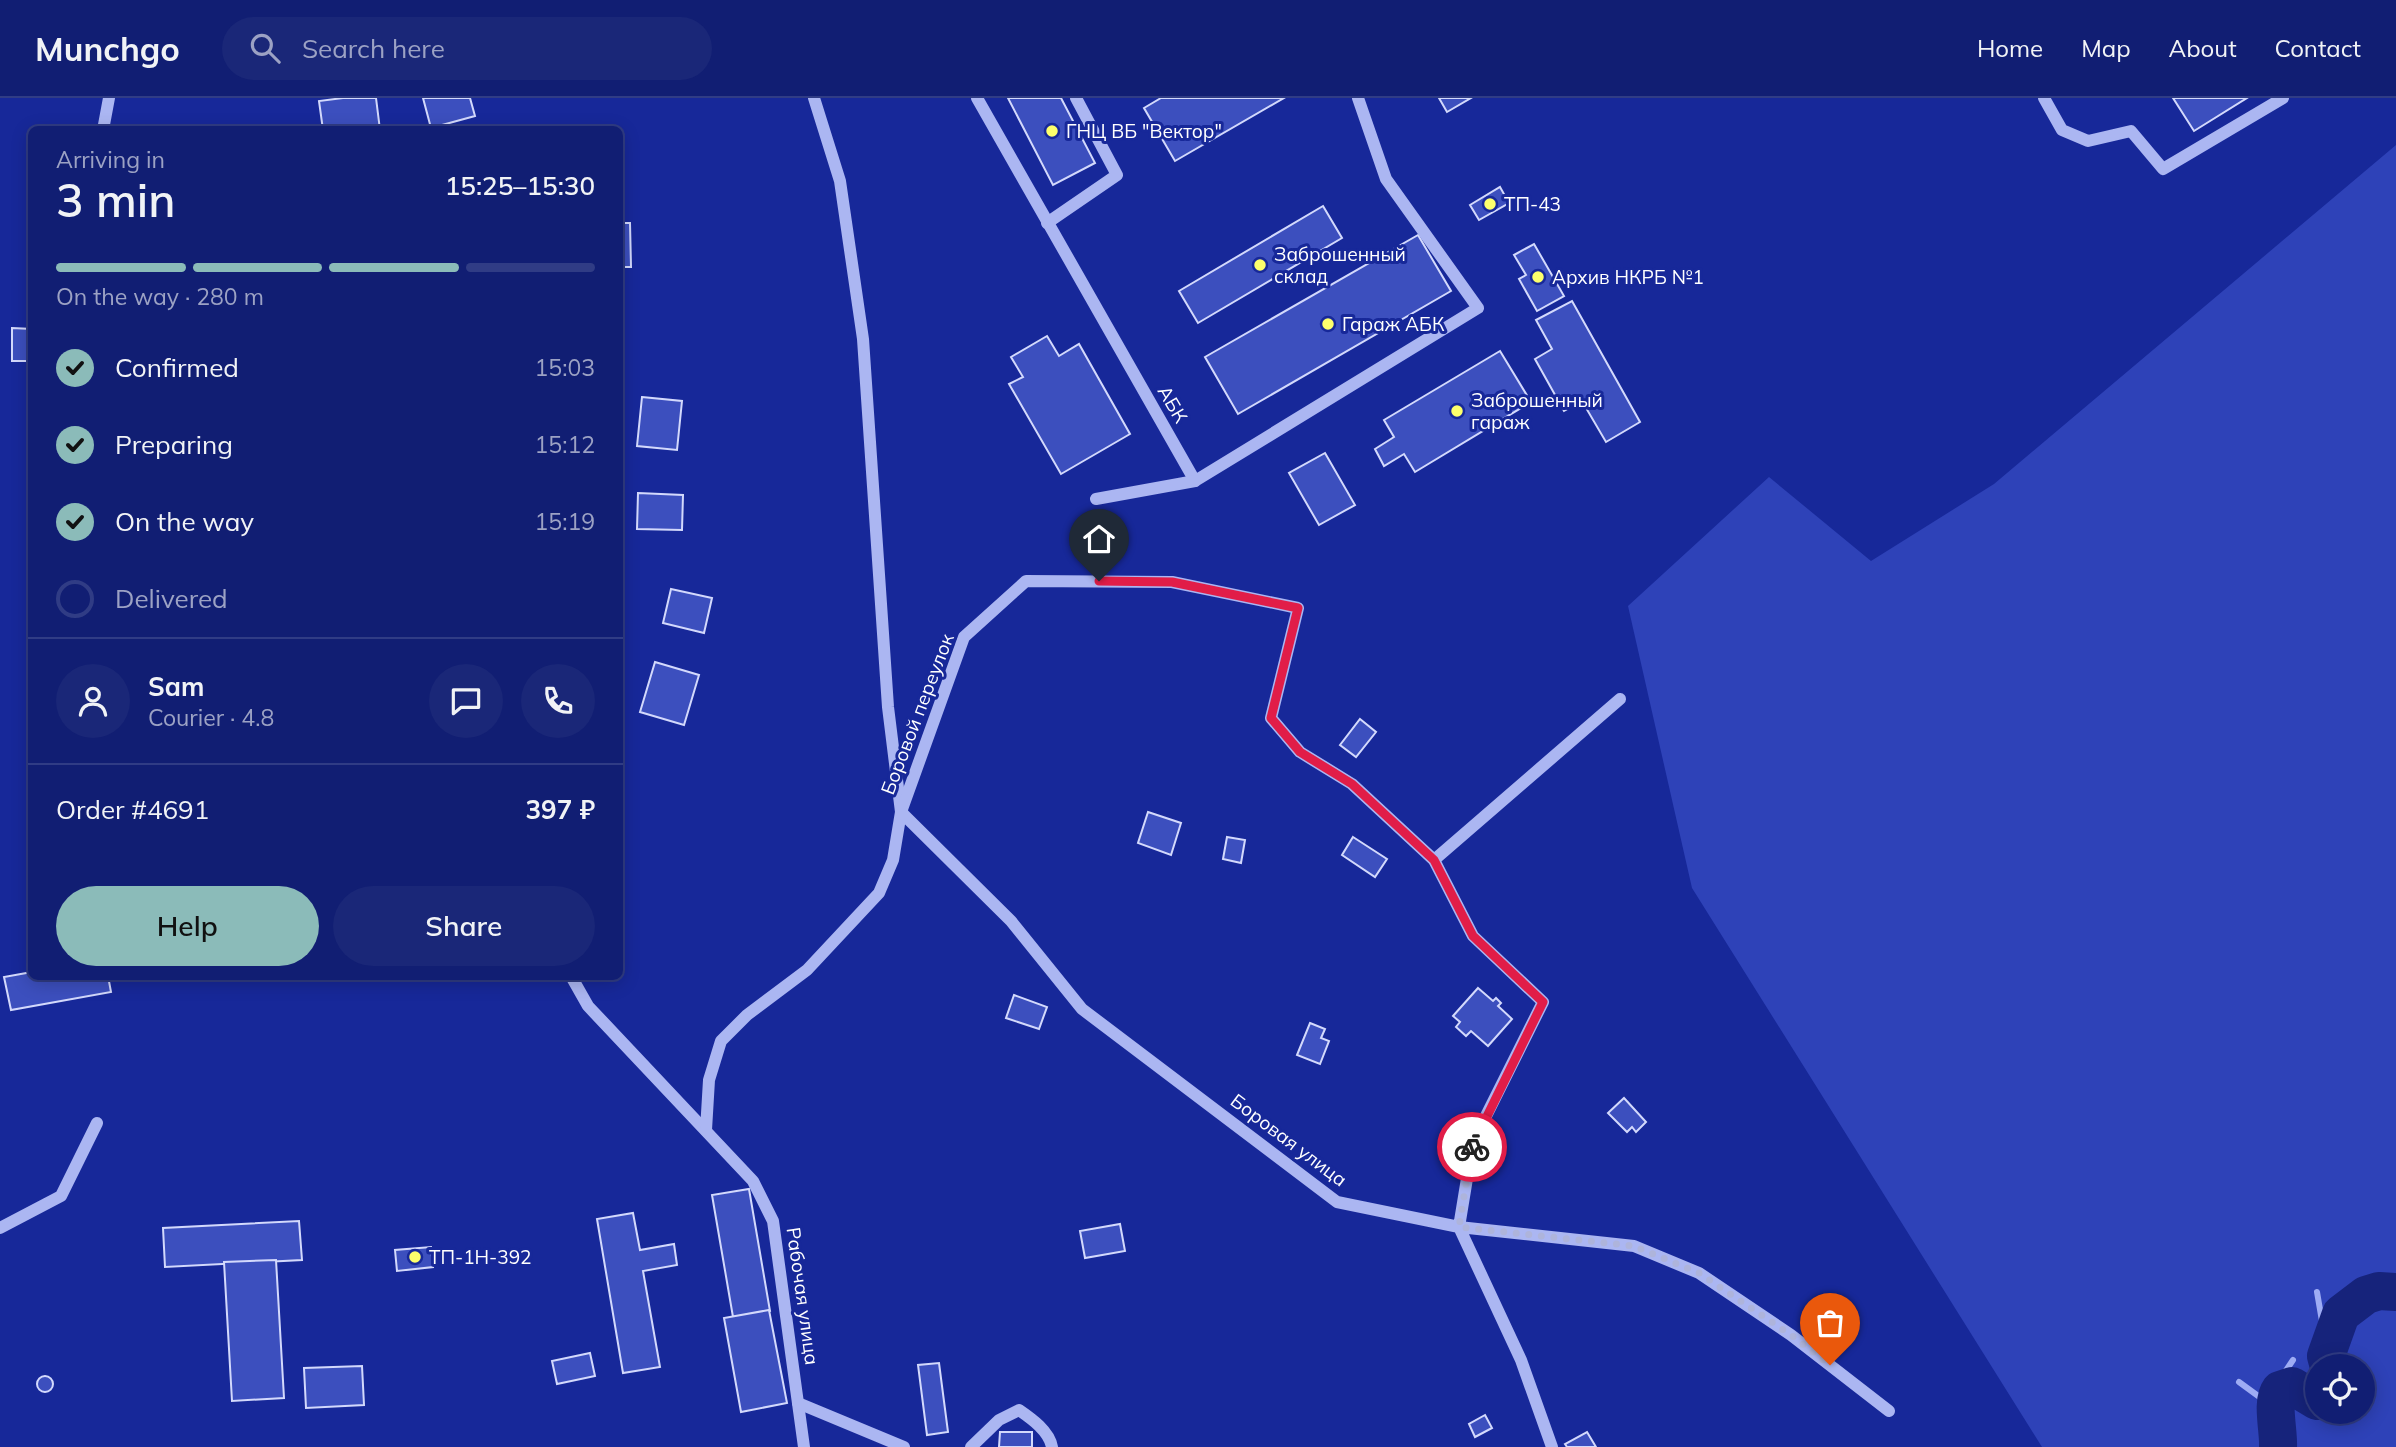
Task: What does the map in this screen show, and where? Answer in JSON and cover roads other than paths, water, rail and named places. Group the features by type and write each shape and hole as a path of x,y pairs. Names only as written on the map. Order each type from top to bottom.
{"street":[{"path":"104,126 109,98"},
{"path":"706,1130 709,1080 721,1041 747,1015 807,970 878,893 893,860 901,811 888,707 863,339 840,181 814,98"},
{"name":"АБК","path":"977,98 1195,481"},
{"path":"1047,223 1117,175 1076,98"},
{"path":"1096,499 1195,481 1478,308 1386,179 1358,98"},
{"path":"2044,98 2062,130 2088,141 2131,131 2163,169 2283,98"},
{"name":"Боровой переулок","path":"901,811 964,637 1026,581 1172,582 1298,608 1271,718 1300,752 1352,784 1434,860 1473,936 1543,1002 1473,1142 1459,1227"},
{"path":"1434,860 1620,699"},
{"name":"Боровая улица","path":"901,811 1011,921 1082,1009 1337,1202 1459,1227 1634,1246 1699,1273 1791,1335 1889,1411"},
{"name":"Рабочая улица","path":"573,980 588,1006 753,1181 773,1221 804,1447"},
{"path":"0,1228 61,1196 97,1123"},
{"path":"1459,1227 1521,1360 1552,1447"},
{"path":"798,1403 904,1447"},
{"path":"971,1447 999,1420 1019,1410 1031,1418 1050,1439 1052,1447"}],"waterway":[{"path":"2327,1354 2341,1314 2366,1295 2379,1291 2396,1292"},
{"path":"2317,1292 2323,1327 2330,1340"},
{"path":"2280,1390 2283,1375 2293,1360"},
{"path":"2239,1382 2276,1409"},
{"path":"2278,1447 2277,1395 2280,1390 2292,1386 2305,1394"}],"place":[{"name":"ГНЦ ВБ \"Вектор\"","path":"1052,131"},
{"name":"ТП-43","path":"1490,204"},
{"name":"Заброшенный склад","path":"1260,265"},
{"name":"Архив НКРБ №1","path":"1538,277"},
{"name":"Гараж АБК","path":"1328,324"},
{"name":"Заброшенный гараж","path":"1457,411"},
{"name":"ТП-1Н-392","path":"415,1257"}]}
